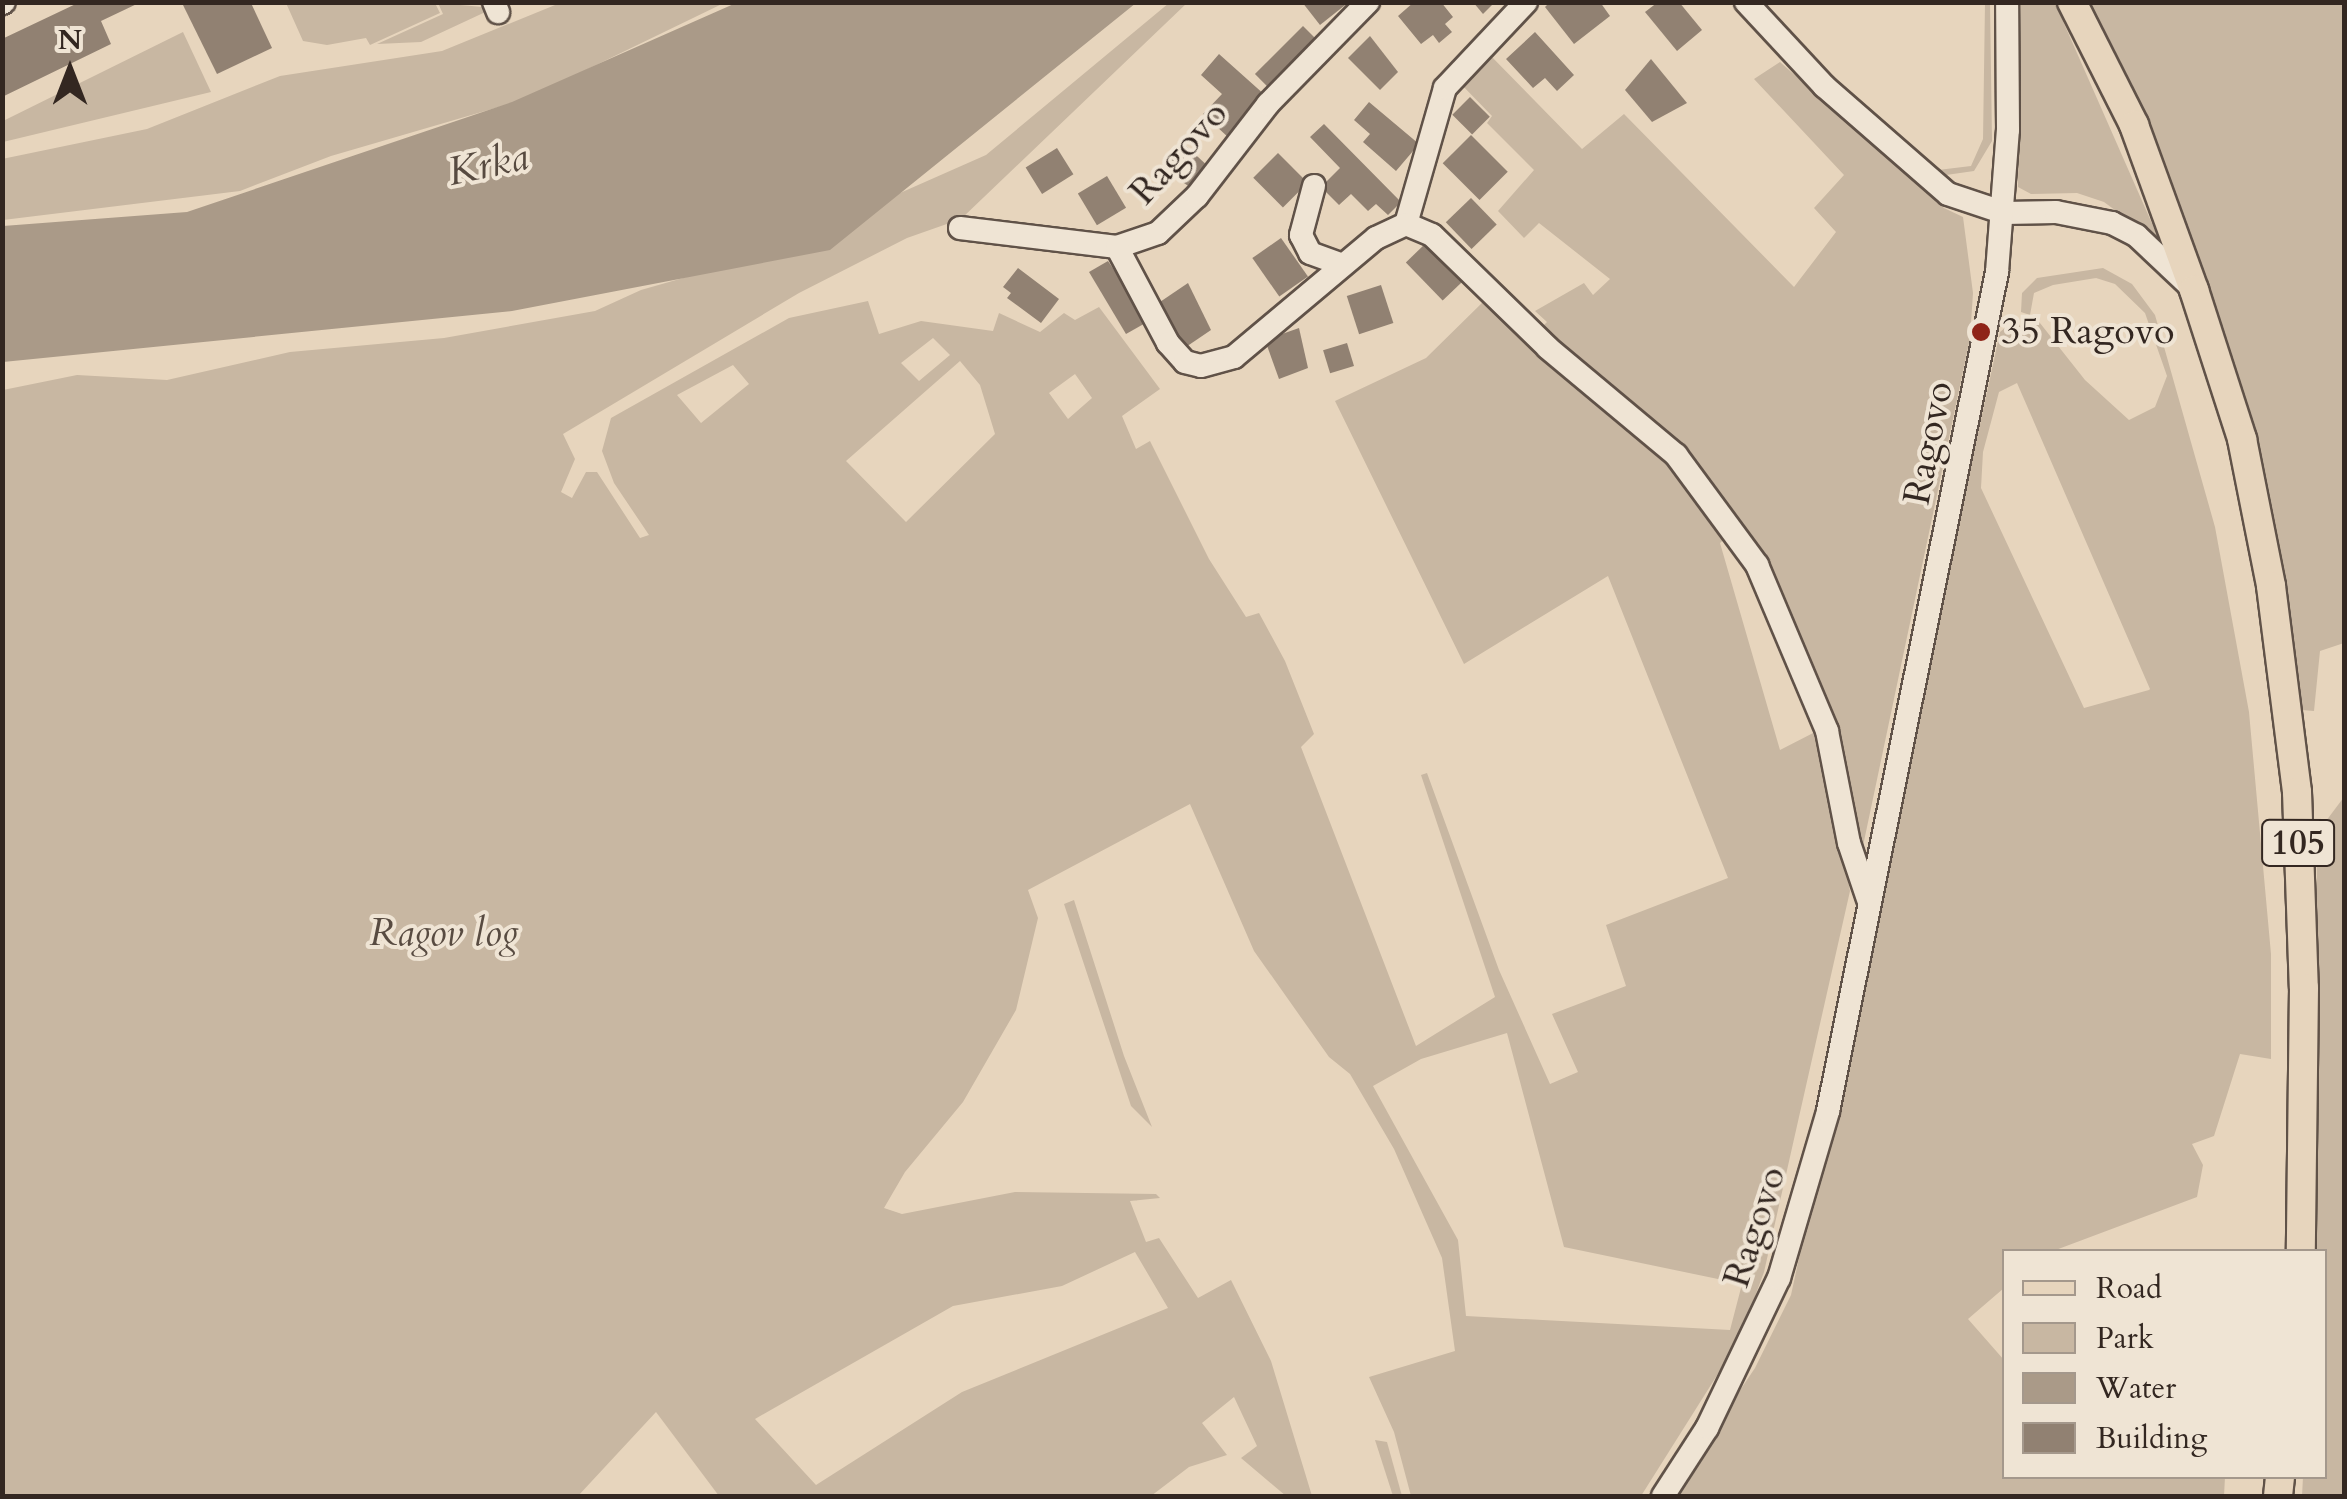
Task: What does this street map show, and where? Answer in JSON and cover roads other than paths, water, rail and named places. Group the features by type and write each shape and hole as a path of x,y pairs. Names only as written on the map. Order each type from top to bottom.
{"main road":[{"name":"105","path":"2072,2 2134,126 2194,290 2242,438 2293,733 2304,988 2300,1249"}],"street":[{"name":"Ragovo","path":"960,228 1117,247 1158,233 1197,196 1268,104 1368,2"},
{"path":"1406,224 1444,88 1526,2"},
{"path":"1746,2 1824,86 1948,194 2005,213 2056,212 2112,223 2137,236 2194,290"},
{"name":"Ragovo","path":"1663,1496 1707,1428 1779,1278 1828,1111 1868,899 1974,394 2005,213 2007,2"},
{"path":"1314,186 1302,235 1310,253 1341,264"},
{"name":"Ragovo","path":"1117,247 1168,343 1185,362 1201,366 1234,357 1341,264 1406,224 1432,235 1548,348 1676,455 1757,565 1827,731 1849,843 1868,899"}],"water":[{"name":"Krka","path":"736,3 1136,3 830,250 512,311 3,362 3,226 187,212 512,102"}],"place":[{"name":"35 Ragovo","path":"1981,332"}],"park label":[{"name":"Ragov log","path":"444,934"}]}
